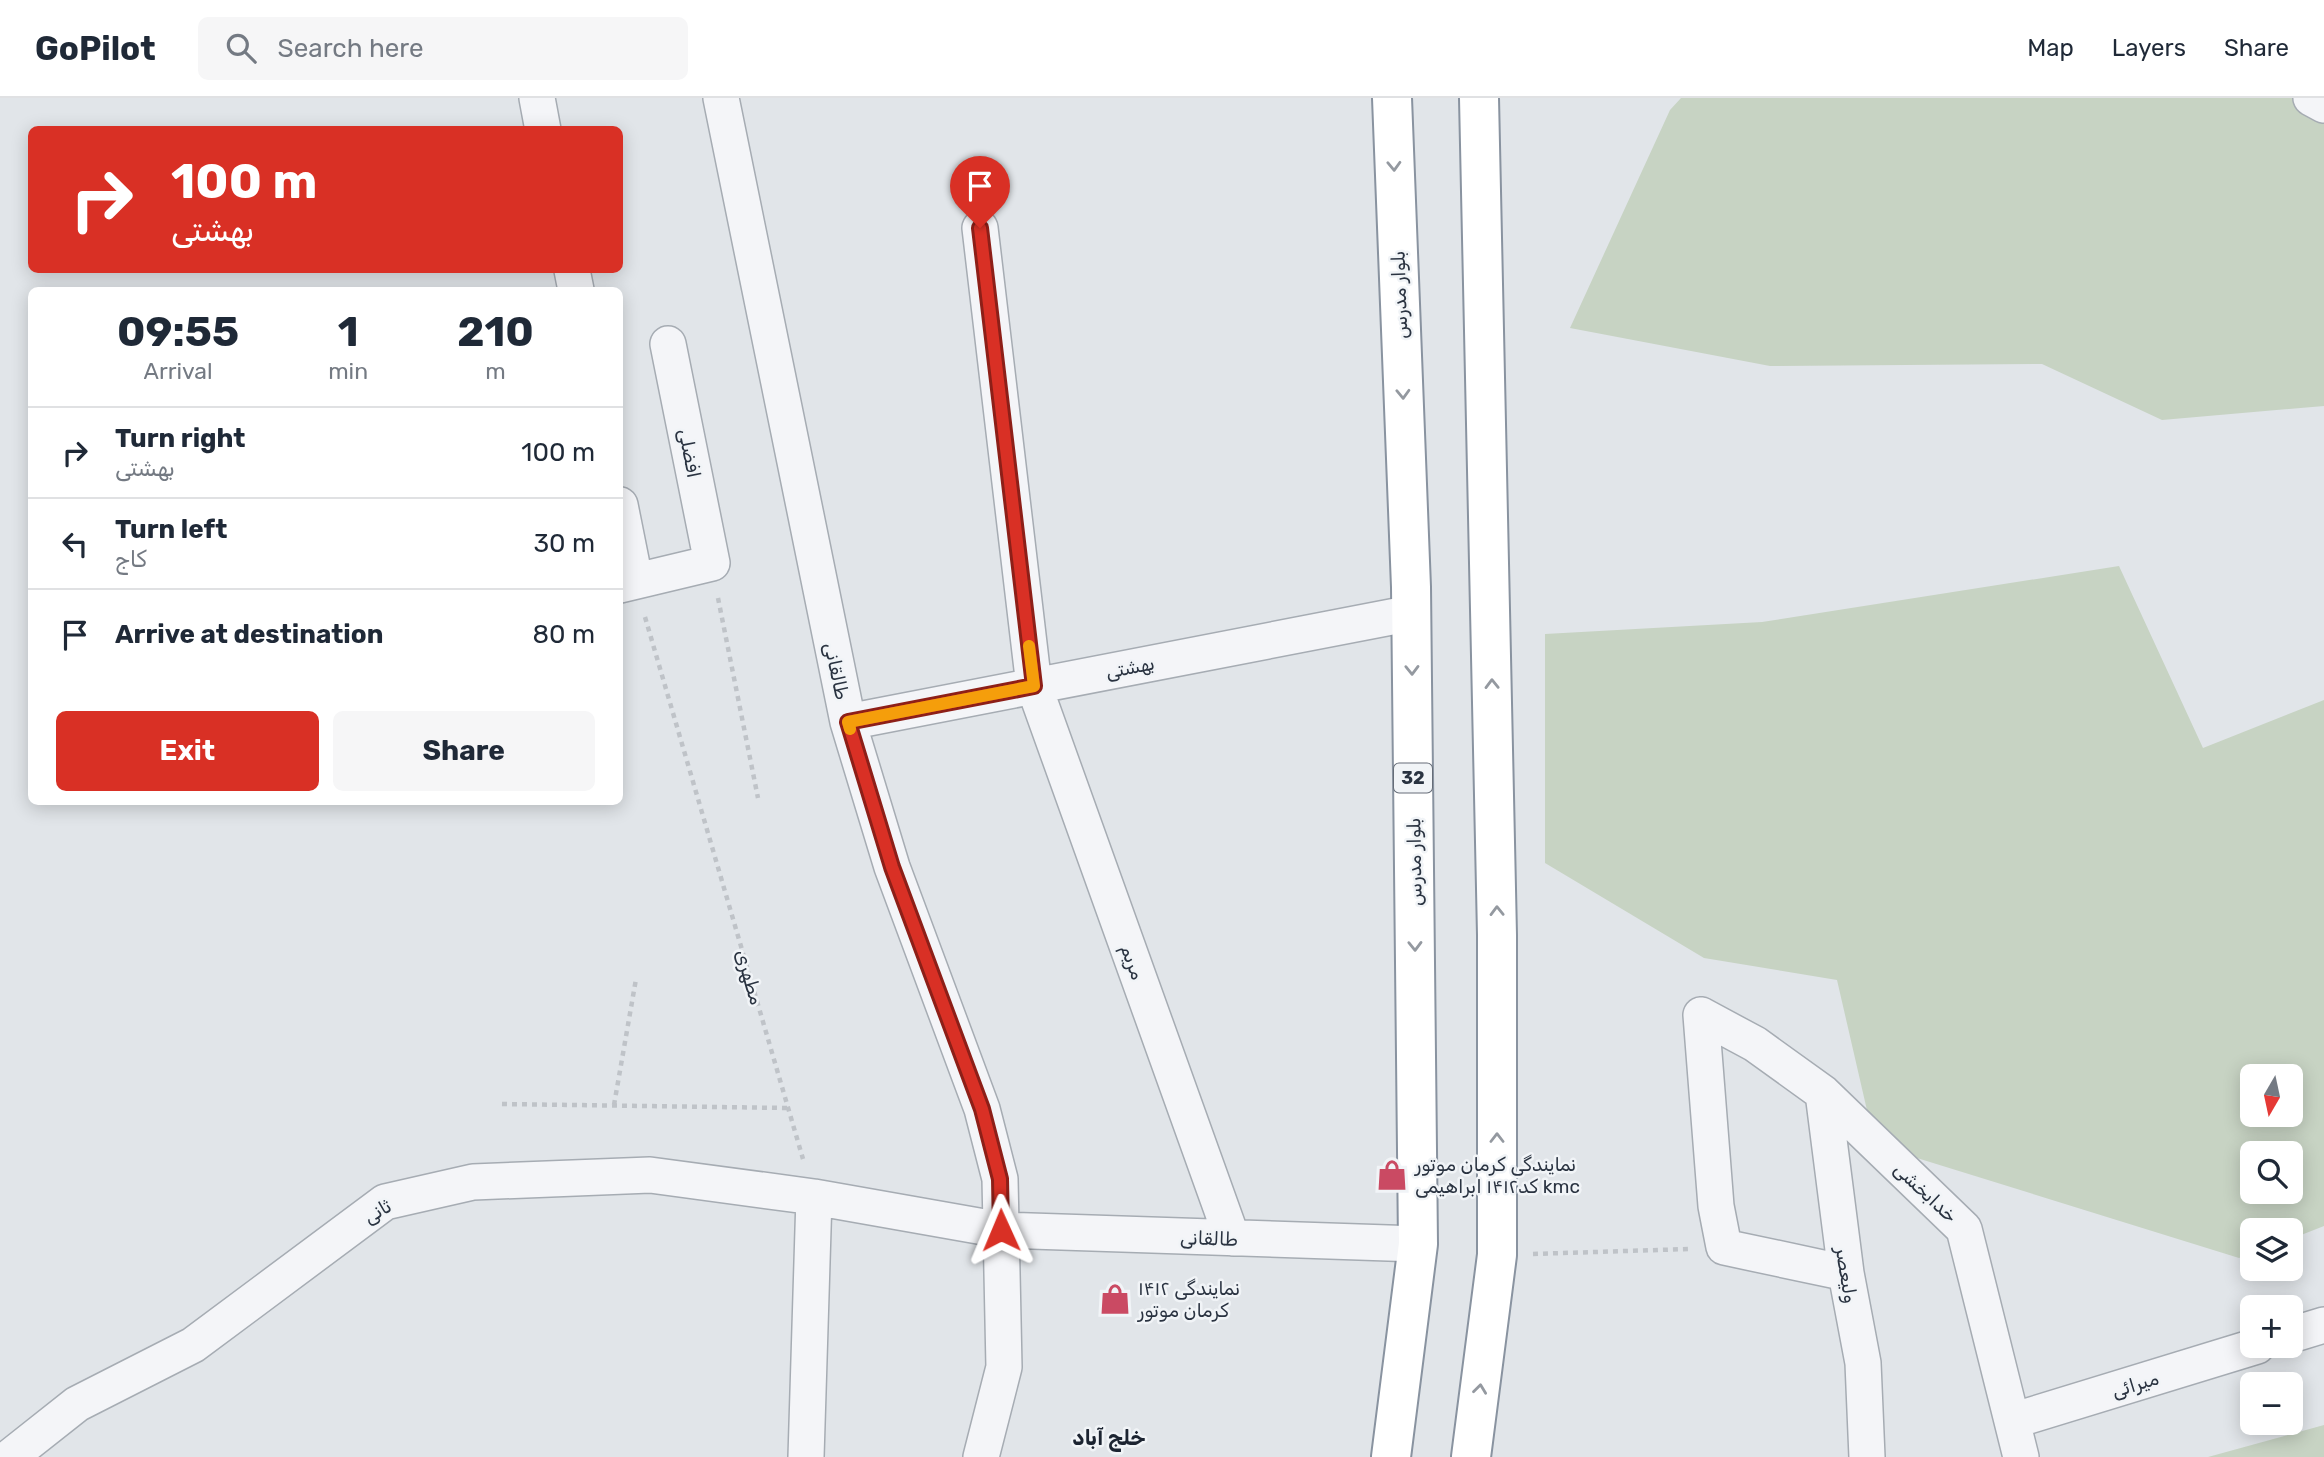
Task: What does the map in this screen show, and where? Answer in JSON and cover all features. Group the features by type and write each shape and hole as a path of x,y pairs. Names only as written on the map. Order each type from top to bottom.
{"highway":[{"name":"بلوار مدرس","path":"1391,98 1412,613 1418,1244 1391,1457"},
{"path":"1471,1457 1497,1255 1497,922 1479,98"}],"street":[{"path":"537,98 542,126"},
{"name":"طالقانی","path":"721,98 848,722 892,867 982,1109 1000,1179 1004,1367 981,1457"},
{"path":"2311,98 2324,105"},
{"name":"مریم","path":"980,228 1034,686 1232,1238"},
{"name":"افضلی","path":"668,344 712,563"},
{"path":"623,538 627,582 712,563"},
{"name":"بهشتی","path":"848,722 1412,613"},
{"name":"خدابخشی","path":"1724,1247 1716,1206 1701,1015 1755,1044 1823,1093 1964,1228 2021,1457"},
{"name":"ولیعصر","path":"1823,1093 1846,1273 1863,1363 1867,1457"},
{"name":"ثانی","path":"10,1457 77,1404 193,1345 385,1202 473,1182 650,1175 814,1197"},
{"path":"806,1457 814,1197"},
{"name":"طالقانی","path":"814,1197 1001,1230 1418,1244"},
{"path":"1724,1247 1846,1273"},
{"path":"2303,1331 2324,1325"},
{"name":"میرائی","path":"2012,1421 2240,1351"}],"path":[{"path":"712,563 758,798"},
{"name":"مطهری","path":"627,582 814,1197"},
{"path":"614,1105 636,979"},
{"path":"502,1104 788,1108"},
{"path":"1497,1255 1724,1247"}],"green space":[{"path":"1681,98 2324,98 2324,406 2162,420 2042,364 1770,366 1570,328 1670,110"},
{"path":"2119,566 2203,748 2324,700 2324,1226 2303,1234 2303,1218 2240,1218 2239,1258 1875,1145 1837,980 1704,958 1545,863 1545,634 1762,622"},
{"path":"2324,1425 2324,1457 2208,1457 2288,1435 2303,1435 2303,1431"}],"slow traffic":[{"path":"850,729 848,722 1034,686 1029,646"}],"place":[{"name":"نمایندگی کرمان موتور کد۱۴۱۲ ابراهیمی kmc","path":"1392,1175"},
{"name":"نمایندگی ۱۴۱۲ کرمان موتور","path":"1115,1299"}],"district":[{"name":"خلج آباد","path":"1109,1438"}],"route":[{"path":"980,228 1034,686 848,722 892,867 982,1109 1000,1179 1001,1230"}]}
